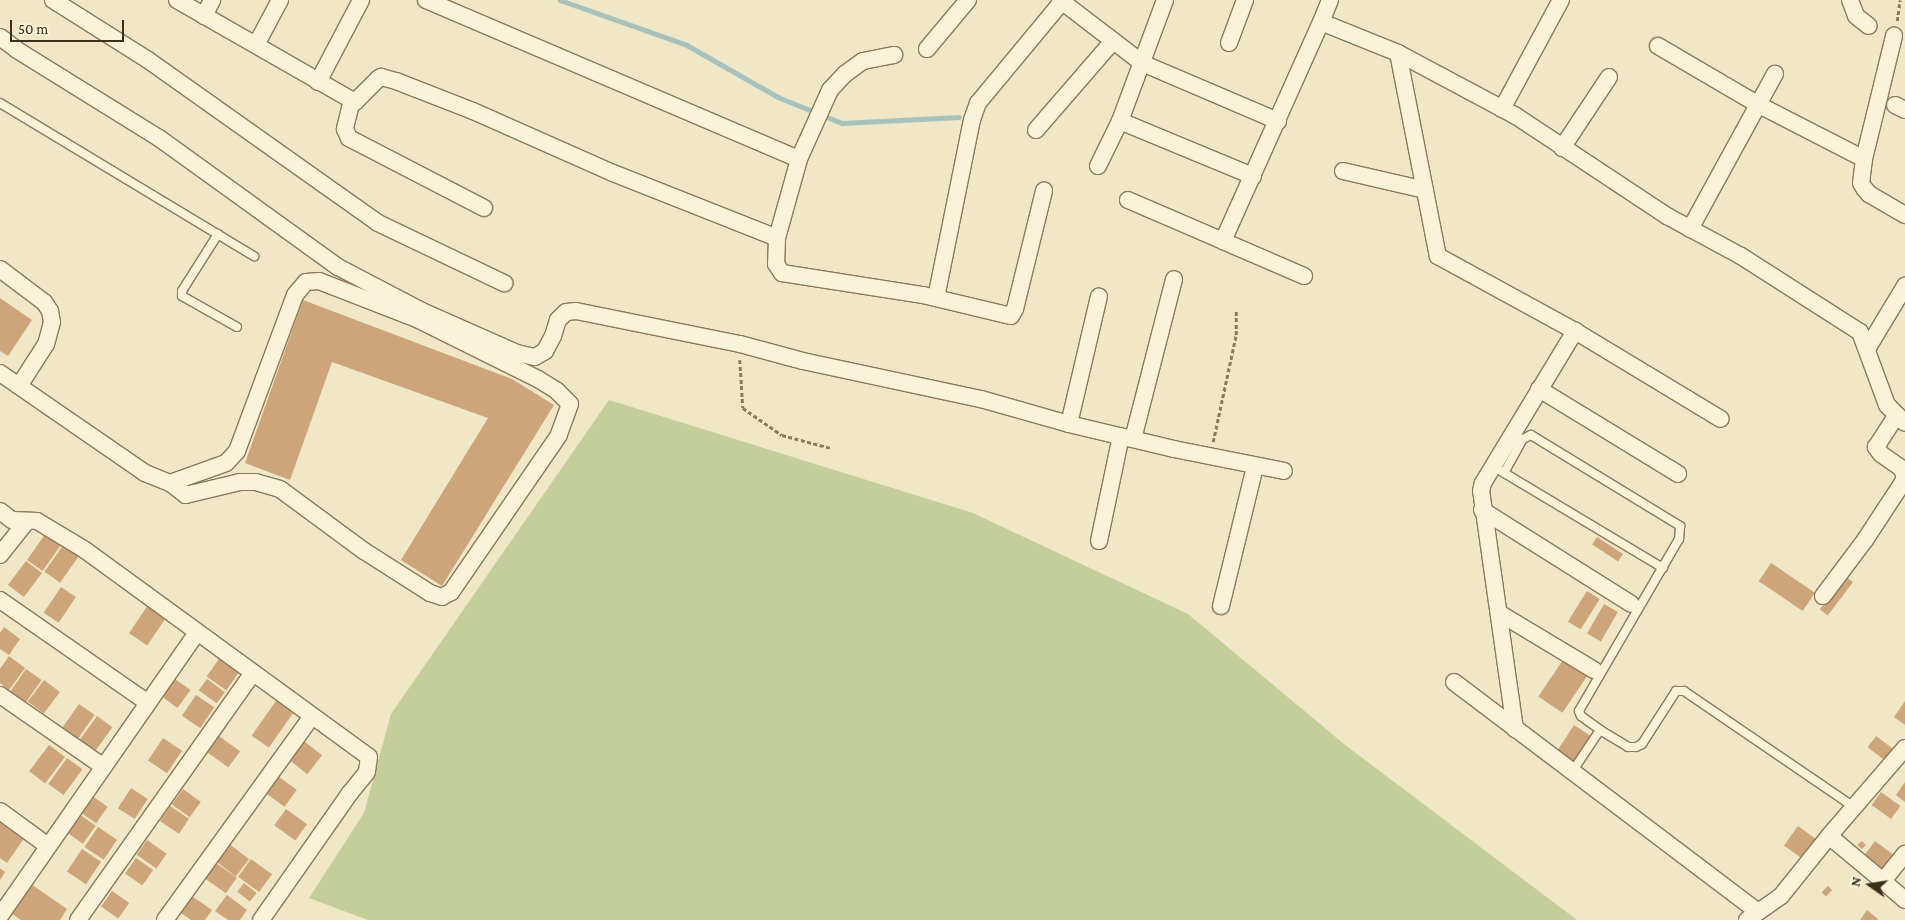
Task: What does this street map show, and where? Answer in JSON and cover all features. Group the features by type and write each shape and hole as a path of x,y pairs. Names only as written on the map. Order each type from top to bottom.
{"street":[{"path":"53,0 148,60 378,223 504,283"},
{"path":"178,0 318,82 356,102 382,77 396,81 473,111 614,173 777,238"},
{"path":"204,16 212,0"},
{"path":"256,46 280,0"},
{"path":"318,82 361,0"},
{"path":"426,0 799,159"},
{"path":"927,50 968,0"},
{"path":"1098,166 1120,121 1165,0"},
{"path":"1229,44 1245,0"},
{"path":"1223,241 1278,121 1330,0"},
{"path":"1502,109 1561,0"},
{"path":"1850,0 1856,16 1869,26"},
{"path":"936,298 978,103 1061,1 1142,63 1278,121"},
{"path":"1321,22 1398,53 1502,109 1690,228 1741,256 1860,332 1887,405 1901,419 1876,447 1880,454 1901,468 1904,476 1903,482 1865,540 1823,596"},
{"path":"1894,36 1864,159 1861,183 1869,194 1905,215"},
{"path":"0,37 159,138 338,267 422,311 517,353 536,357 545,351 553,336 558,320 566,312 576,311 740,344 803,361 981,400 1127,438 1284,471"},
{"path":"1036,130 1113,41"},
{"path":"1658,46 1759,105 1864,159"},
{"path":"1398,53 1438,256 1575,331 1721,419"},
{"path":"894,55 863,61 845,74 830,90 799,159 777,238 776,264 782,273 936,298 1011,316 1015,309 1044,191"},
{"path":"1690,228 1775,74"},
{"path":"1562,148 1608,77"},
{"path":"352,100 345,129 347,135 353,141 484,208"},
{"path":"1120,121 1253,176"},
{"path":"1343,171 1425,190"},
{"path":"1128,200 1304,276"},
{"path":"0,269 44,302 50,311 52,322 46,344 19,386"},
{"path":"1099,541 1174,279"},
{"path":"0,373 145,473 170,483 186,495 240,482 256,482 280,489 364,551 430,593 442,597 451,592 558,435 567,418 570,404 557,391 538,379 417,319 319,281 306,282 295,295 287,312 238,451 226,464 170,483"},
{"path":"1867,349 1905,286"},
{"path":"1069,424 1099,296"},
{"path":"1514,729 1499,613 1482,510 1481,491 1498,470 1515,442 1539,389 1575,331"},
{"path":"1539,389 1678,474"},
{"path":"1220,606 1255,466"},
{"path":"1482,510 1631,604"},
{"path":"0,511 12,520 37,521 85,550 369,758 367,772 350,793 261,920"},
{"path":"0,555 27,521"},
{"path":"0,600 148,703"},
{"path":"1499,613 1594,670"},
{"path":"0,916 197,632"},
{"path":"78,920 253,674"},
{"path":"1454,682 1572,772 1752,916 1781,896 1829,836 1905,748"},
{"path":"0,695 104,767"},
{"path":"165,920 312,716"},
{"path":"0,811 48,846"},
{"path":"1829,836 1905,900"},
{"path":"1883,881 1905,854"}],"lane":[{"path":"0,103 254,256"},
{"path":"218,234 182,291 182,296 237,327"},
{"path":"1515,442 1531,435 1540,439 1676,522 1681,531 1679,539 1663,568 1579,711 1581,716 1600,730 1628,746 1636,747 1648,736 1676,691 1684,691 1854,807"},
{"path":"1498,470 1663,568"},
{"path":"1572,772 1600,730"}],"path":[{"path":"1894,36 1900,0"},
{"path":"1216,458 1213,442 1236,335 1236,309"},
{"path":"740,344 740,382 743,408 782,435 831,448"}],"green space":[{"path":"609,400 973,513 1188,614 1344,744 1577,920 368,920 309,898 364,813 391,714"}],"building":[{"path":"0,298 32,320 8,356 0,351"},
{"path":"303,300 512,379 554,405 442,586 401,560 488,418 332,362 290,480 245,463"},
{"path":"46,533 62,544 43,571 27,560"},
{"path":"1597,537 1623,554 1618,561 1592,545"},
{"path":"64,544 80,555 60,583 44,572"},
{"path":"26,561 42,573 24,597 8,585"},
{"path":"1771,563 1815,593 1803,611 1759,581"},
{"path":"1845,576 1853,582 1828,616 1820,610"},
{"path":"61,587 76,597 59,623 44,613"},
{"path":"1587,591 1600,599 1581,629 1568,622"},
{"path":"1604,604 1618,612 1601,641 1587,633"},
{"path":"148,605 166,617 147,645 129,633"},
{"path":"4,627 20,639 9,655 0,649 0,633"},
{"path":"9,656 25,668 9,690 0,683 0,669"},
{"path":"221,656 241,670 226,690 207,676"},
{"path":"1563,660 1587,676 1562,713 1538,696"},
{"path":"26,669 42,680 26,702 11,691"},
{"path":"171,676 190,690 177,708 158,694"},
{"path":"207,679 225,692 217,703 199,690"},
{"path":"44,680 60,692 44,714 28,702"},
{"path":"196,695 214,707 200,728 182,716"},
{"path":"278,698 295,710 269,748 252,736"},
{"path":"1905,701 1905,725 1894,717"},
{"path":"79,704 95,715 78,739 62,728"},
{"path":"97,716 112,727 95,751 80,739"},
{"path":"1574,725 1591,736 1572,764 1555,754"},
{"path":"219,736 240,751 228,767 207,752"},
{"path":"1876,736 1896,751 1888,762 1868,747"},
{"path":"163,738 182,751 167,773 148,760"},
{"path":"300,738 322,755 307,774 285,757"},
{"path":"49,745 65,757 45,783 29,771"},
{"path":"67,758 82,769 64,795 48,784"},
{"path":"275,774 297,790 284,807 263,791"},
{"path":"1905,782 1905,802 1896,795"},
{"path":"131,788 148,799 135,819 118,808"},
{"path":"183,789 201,802 190,817 172,804"},
{"path":"1881,792 1900,806 1891,819 1872,805"},
{"path":"88,793 108,807 96,823 77,809"},
{"path":"170,806 189,819 179,834 160,821"},
{"path":"286,809 307,824 295,840 274,825"},
{"path":"76,812 96,826 83,844 63,830"},
{"path":"0,820 25,837 7,863 0,858"},
{"path":"1798,826 1816,839 1802,858 1784,845"},
{"path":"98,827 117,840 104,860 85,847"},
{"path":"147,840 167,854 156,869 137,855"},
{"path":"1862,841 1866,845 1862,849 1857,845"},
{"path":"1875,841 1895,856 1884,871 1864,856"},
{"path":"227,842 249,859 236,877 213,859"},
{"path":"82,849 101,862 86,884 67,871"},
{"path":"136,858 153,870 142,886 125,874"},
{"path":"251,859 272,874 259,892 238,877"},
{"path":"213,861 237,878 226,893 202,877"},
{"path":"0,868 5,872 0,880"},
{"path":"28,882 67,909 60,920 21,920 8,911"},
{"path":"244,883 257,893 250,902 237,892"},
{"path":"1828,886 1832,890 1826,897 1822,892"},
{"path":"112,891 129,903 118,919 101,907"},
{"path":"189,894 212,910 205,920 191,920 178,911"},
{"path":"227,895 247,910 240,920 228,920 215,911"},
{"path":"1867,910 1878,919 1860,920"}],"waterway":[{"path":"560,0 687,45 778,97 842,123 959,117"}]}
